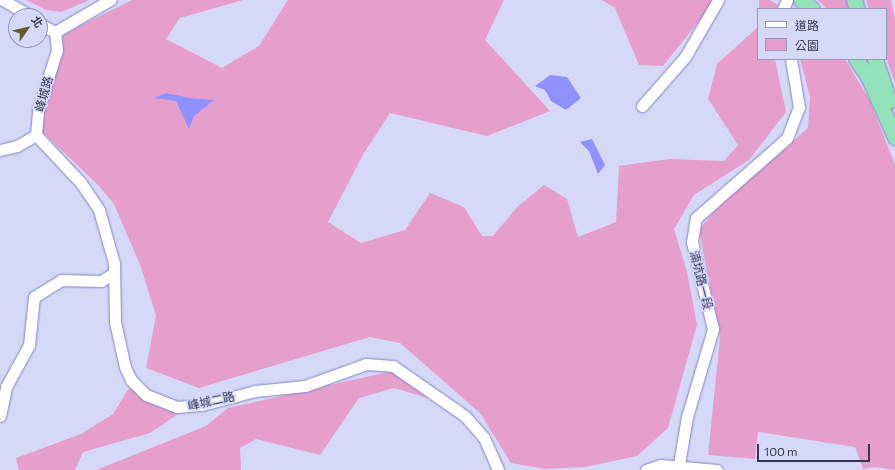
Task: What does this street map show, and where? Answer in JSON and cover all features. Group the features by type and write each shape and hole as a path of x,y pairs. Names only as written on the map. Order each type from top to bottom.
{"highway":[{"path":"857,60 868,76 895,137"},
{"path":"875,60 895,118"}],"street":[{"path":"3,0 17,8"},
{"path":"48,28 55,32 110,0"},
{"path":"642,106 685,57 718,0"},
{"name":"峰城路","path":"36,135 38,110 57,50 55,32"},
{"name":"湳坑路一段","path":"679,468 687,417 713,329 692,242 696,218 787,138 799,107 791,60"},
{"path":"0,150 17,146 36,135"},
{"name":"峰城二路","path":"36,135 93,198 109,239 114,273 114,322 125,367 131,380 146,395 177,407 202,405 254,391 305,386 366,364 393,366 465,416 484,438 498,470"},
{"path":"0,416 6,387 16,364 29,345 34,298 61,280 102,280 114,273"},
{"path":"646,470 660,465 679,468 717,470"}],"green space":[{"path":"26,0 90,0 61,12 48,10 48,8 42,8"},
{"path":"132,0 243,0 180,18 166,39 222,68 259,46 288,0 504,0 485,40 550,111 487,136 390,113 364,153 328,222 361,243 405,230 430,193 464,207 482,236 493,236 518,206 544,185 567,199 578,237 616,222 619,166 669,159 724,161 738,145 708,99 717,64 757,28 757,60 775,60 786,112 749,160 694,195 674,229 687,272 697,325 668,428 637,456 585,467 545,469 511,463 480,413 400,343 370,337 199,388 146,368 156,316 141,267 114,204 98,185 39,129 64,34"},
{"path":"602,0 716,0 663,66 639,65 615,8"},
{"path":"759,0 770,0 778,5 777,8 759,8"},
{"path":"818,0 847,0 850,8 826,8"},
{"path":"866,0 891,0 895,19 895,83 887,60 887,8 869,8"},
{"path":"800,60 846,60 870,101 895,165 895,470 875,467 863,469 855,447 758,432 755,459 708,455 720,338 699,230 719,205 808,128 810,97"},
{"path":"397,370 435,400 394,388 359,398 320,455 256,439 240,448 241,470 96,470 206,426 228,408"},
{"path":"129,388 181,412 150,433 83,452 75,470 19,470 16,458 81,434 113,414"}],"shaded area":[{"path":"550,75 567,77 581,98 566,110 551,101 545,90 535,86"},
{"path":"166,93 190,98 214,100 194,116 189,129 176,101 154,98"},
{"path":"592,139 605,165 598,174 589,151 580,142"}]}
